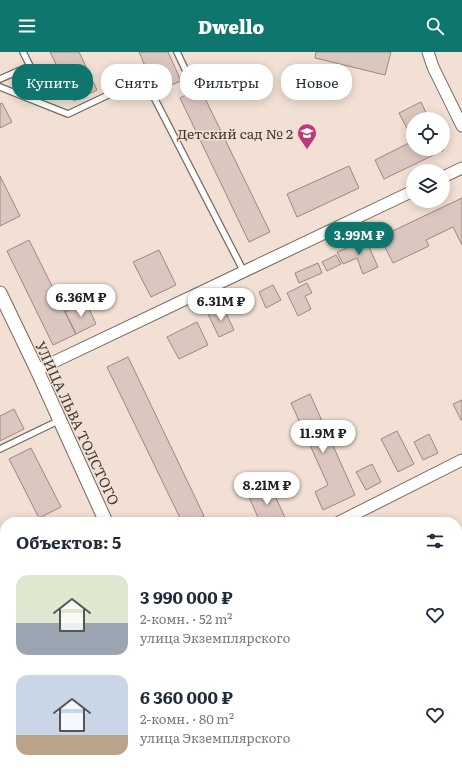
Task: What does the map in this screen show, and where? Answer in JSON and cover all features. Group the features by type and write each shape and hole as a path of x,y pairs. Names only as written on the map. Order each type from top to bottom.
{"street":[{"path":"428,52 433,67 462,126"},
{"path":"450,174 462,168"},
{"path":"38,370 406,194"},
{"name":"УЛИЦА ЛЬВА ТОЛСТОГО","path":"0,293 38,370 104,517"},
{"path":"349,517 462,460"}],"lane":[{"path":"0,79 30,66 23,52"},
{"path":"177,52 182,64"},
{"path":"0,87 68,114 144,78 244,272"},
{"path":"0,450 60,420"}],"building":[{"path":"50,52 79,52 85,64 56,64"},
{"path":"139,52 168,52 180,81 172,85 172,64 144,64"},
{"path":"316,52 391,52 385,75 352,67 352,64 340,64 315,58"},
{"path":"93,82 97,90 93,92"},
{"path":"181,100 206,100 270,232 249,242"},
{"path":"421,102 426,112 406,112 406,126 399,113"},
{"path":"2,103 12,122 0,128 0,104"},
{"path":"406,144 406,156 432,156 415,164 406,164 406,168 384,179 375,160"},
{"path":"349,166 359,188 297,217 287,194"},
{"path":"0,176 20,216 0,226"},
{"path":"462,198 462,245 453,227 426,240 429,246 393,263 380,237 441,208 450,208 450,204"},
{"path":"29,240 76,334 53,345 7,251"},
{"path":"366,240 378,267 363,274 357,258 343,264 337,252"},
{"path":"159,250 176,285 151,297 133,262"},
{"path":"336,255 341,264 327,271 322,262"},
{"path":"318,263 322,273 299,283 295,273"},
{"path":"307,283 312,293 305,296 311,309 298,316 287,293"},
{"path":"273,285 281,300 266,308 259,292"},
{"path":"86,302 96,324 76,334 65,312"},
{"path":"223,307 234,330 219,337 208,314"},
{"path":"197,322 208,345 179,359 167,337"},
{"path":"128,357 204,516 180,517 107,367"},
{"path":"310,394 355,495 323,510 315,492 328,485 291,403"},
{"path":"462,400 462,420 461,420 453,404"},
{"path":"14,409 24,429 0,441 0,416"},
{"path":"397,431 414,464 398,472 381,439"},
{"path":"429,434 438,453 423,460 414,442"},
{"path":"31,448 61,507 38,517 9,459"},
{"path":"372,464 381,482 366,490 356,472"},
{"path":"270,485 285,517 258,517 248,495"}],"place":[{"name":"Детский сад № 2","path":"307,150"}]}
